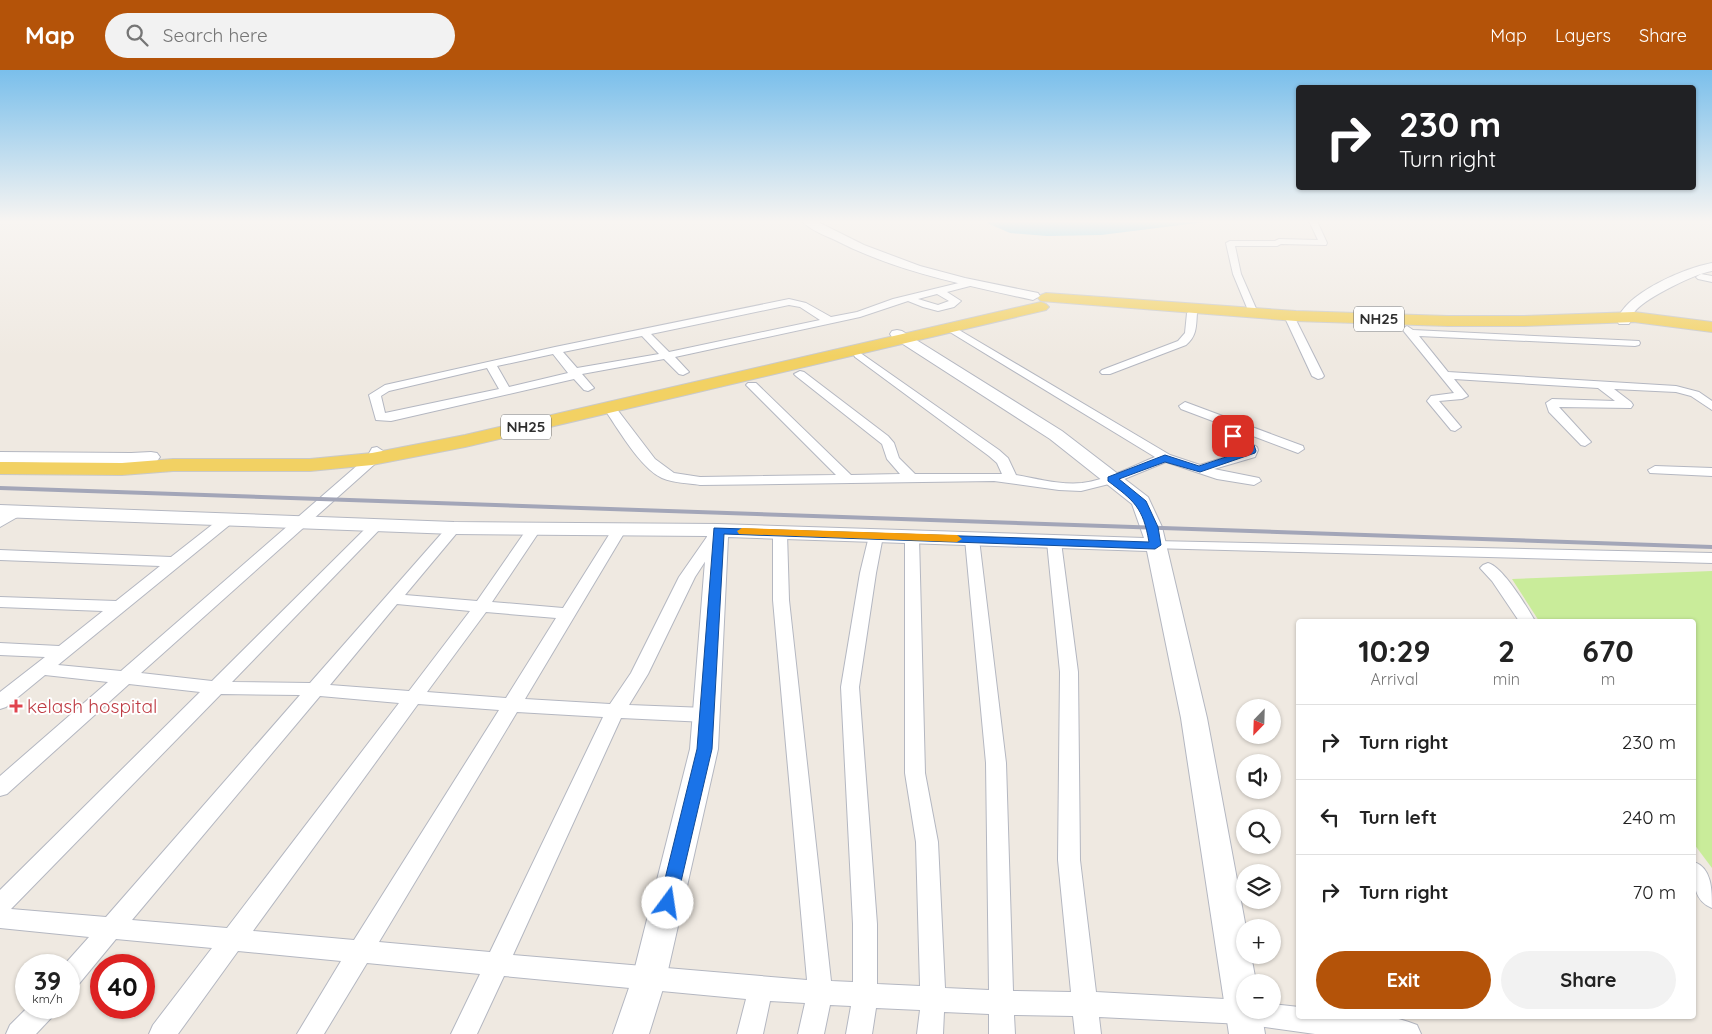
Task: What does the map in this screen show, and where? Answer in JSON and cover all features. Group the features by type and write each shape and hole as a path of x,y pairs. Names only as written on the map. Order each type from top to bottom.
{"main road":[{"name":"NH25","path":"374,455 899,336 949,327 1037,301 1407,328 1529,325 1625,319"},
{"name":"NH25","path":"0,456 147,462 173,465 310,465 465,441 1037,301 1253,314 1448,321 1625,319 1710,326"},
{"name":"NH25","path":"0,466 122,469 147,462"}],"street":[{"path":"911,266 1037,301"},
{"path":"1235,266 1253,314"},
{"path":"1625,319 1636,303 1697,269 1712,267"},
{"path":"1647,320 1645,312 1652,304 1708,276"},
{"path":"828,320 803,305 788,302 490,364 385,388 374,395 380,416 391,417 506,392 575,374 860,314 909,298 974,284"},
{"path":"909,298 931,308 956,301 939,291"},
{"path":"1106,372 1182,343 1190,338 1192,313"},
{"path":"1291,320 1318,376"},
{"path":"949,327 1165,458 1222,476 1254,481"},
{"path":"1407,328 1635,343"},
{"path":"1407,328 1462,396 1435,398 1433,401 1455,427"},
{"path":"644,332 683,372"},
{"path":"899,336 1056,435 1140,501 1152,527 1194,718 1245,1023"},
{"path":"555,350 588,388"},
{"path":"860,355 994,453 1003,461 1011,478"},
{"path":"490,364 506,392"},
{"path":"800,374 884,438 888,443 893,459 911,478"},
{"path":"1446,375 1687,390 1712,406"},
{"path":"752,385 847,478"},
{"path":"1585,442 1554,410 1552,403 1627,405 1602,385"},
{"path":"1185,406 1298,449"},
{"path":"609,407 653,464 666,474 700,481 847,478 1011,478 1060,487 1083,487 1112,479 1165,458"},
{"path":"1200,469 1250,454 1251,448 1233,438 1234,434 1244,428"},
{"path":"0,788 374,455"},
{"path":"1655,470 1712,472"},
{"path":"14,512 377,526 718,530 1155,545 1712,558"},
{"path":"0,702 227,520"},
{"path":"0,905 377,526"},
{"path":"80,964 454,528"},
{"path":"162,1034 481,607 534,529"},
{"path":"310,1034 619,530"},
{"path":"464,1034 615,712 639,674 687,577 718,530"},
{"path":"631,1034 650,980 704,749 718,530"},
{"path":"780,533 781,600 820,992 811,1034"},
{"path":"860,1034 865,995 865,924 850,688 868,573 876,536"},
{"path":"912,537 916,773 928,842 933,999 930,1034"},
{"path":"972,539 996,763 1003,1003 1002,1034"},
{"path":"1054,542 1070,672 1069,860 1088,1034"},
{"path":"0,555 175,562"},
{"path":"1488,568 1498,578 1526,619"},
{"path":"393,599 567,614"},
{"path":"0,602 120,606"},
{"path":"0,649 62,652"},
{"path":"41,669 126,676 215,687 316,690 511,706 706,715"},
{"path":"1696,874 1712,898"},
{"path":"0,918 650,980 761,989 1003,1003 1086,1004 1245,1023 1408,1034"},
{"path":"750,1034 761,989"},
{"path":"19,1034 32,1019"}],"green space":[{"path":"1712,571 1712,868 1696,847 1696,619 1538,619 1512,579"}],"railway":[{"path":"0,488 1712,547"}],"slow traffic":[{"path":"742,531 957,539"}],"place":[{"name":"kelash hospital","path":"16,706"}],"route":[{"path":"668,903 704,749 718,530 1155,545 1152,527 1140,501 1112,479 1165,458 1200,469 1250,454 1251,448 1233,438 1233,436"}]}
